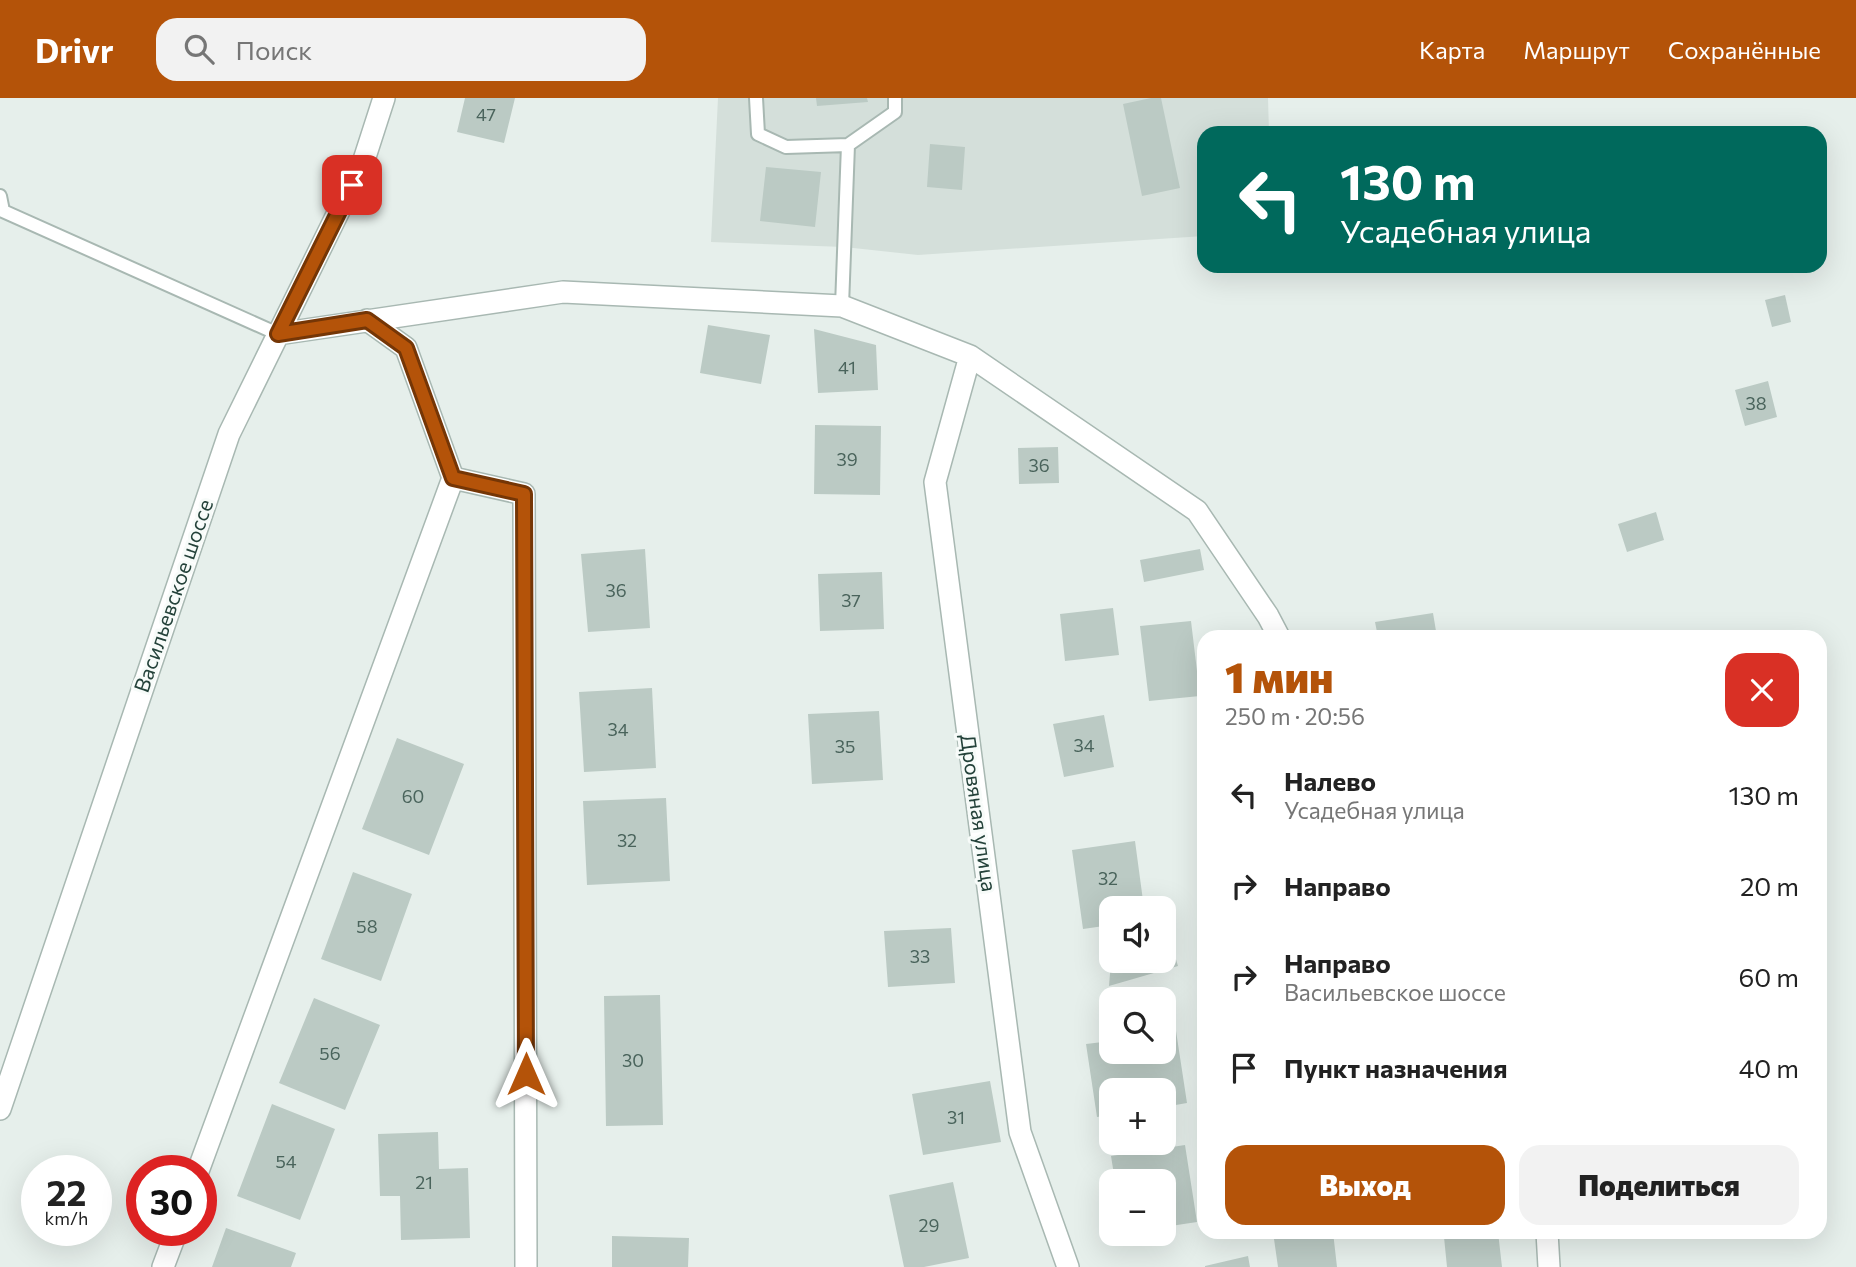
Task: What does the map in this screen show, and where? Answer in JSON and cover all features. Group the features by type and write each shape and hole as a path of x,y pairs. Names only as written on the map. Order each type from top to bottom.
{"street":[{"name":"Васильевское шоссе","path":"0,1109 229,434 364,160 384,98"},
{"path":"278,334 563,292 842,306 970,356 1197,511 1274,630"},
{"path":"204,1155 453,478 406,348 367,320"},
{"name":"Дровяная улица","path":"970,356 935,482 1020,1132 1068,1267"},
{"path":"453,478 524,494 527,1267"},
{"path":"1547,1239 1549,1267"},
{"path":"163,1267 171,1246"}],"lane":[{"path":"756,98 758,134 786,147 848,145 895,112 895,98"},
{"path":"842,306 848,145"},
{"path":"0,196 3,211 278,334"}],"shaded area":[{"path":"718,98 1268,98 1269,126 1197,126 1197,236 918,255 844,247 711,242"}],"building":[{"path":"465,98 515,98 504,143 457,132"},
{"path":"816,98 867,98 868,102 817,106"},
{"path":"1161,98 1180,188 1142,196 1123,104"},
{"path":"930,144 965,147 962,190 927,187"},
{"path":"766,167 821,172 815,227 760,221"},
{"path":"1785,295 1791,322 1772,327 1765,300"},
{"path":"708,325 770,335 761,384 700,373"},
{"path":"814,329 876,345 878,390 818,393"},
{"path":"1768,381 1777,417 1745,426 1735,390"},
{"path":"815,425 881,426 880,495 814,494"},
{"path":"1058,447 1059,483 1019,484 1018,448"},
{"path":"1656,512 1664,540 1627,552 1618,524"},
{"path":"645,549 650,628 588,632 581,554"},
{"path":"1200,549 1204,570 1144,582 1140,560"},
{"path":"882,572 884,629 820,631 818,574"},
{"path":"1113,608 1119,655 1065,661 1060,614"},
{"path":"1433,613 1436,630 1377,630 1375,622"},
{"path":"1191,621 1197,696 1149,701 1140,626"},
{"path":"652,688 656,768 584,772 579,692"},
{"path":"879,711 883,780 812,784 808,714"},
{"path":"1104,715 1114,767 1064,777 1053,724"},
{"path":"397,738 464,764 429,855 362,829"},
{"path":"666,798 670,881 587,885 583,801"},
{"path":"1135,841 1142,896 1099,896 1099,927 1083,929 1072,850"},
{"path":"353,872 412,894 381,981 321,959"},
{"path":"951,928 955,983 888,987 884,931"},
{"path":"1110,973 1154,973 1109,986"},
{"path":"660,995 663,1125 606,1126 604,996"},
{"path":"314,998 380,1025 345,1110 279,1083"},
{"path":"1176,1031 1187,1103 1176,1105 1176,1078 1099,1078 1097,1117 1086,1044 1099,1042 1099,1064 1176,1064"},
{"path":"990,1081 1001,1142 923,1155 912,1094"},
{"path":"272,1104 335,1129 300,1220 237,1196"},
{"path":"438,1132 439,1169 468,1168 470,1238 401,1240 400,1196 380,1196 378,1134"},
{"path":"1185,1145 1197,1222 1176,1225 1176,1169 1113,1169 1111,1156 1176,1155 1176,1146"},
{"path":"953,1182 969,1258 924,1267 904,1267 889,1195"},
{"path":"226,1228 296,1253 291,1267 212,1267"},
{"path":"612,1236 689,1238 688,1267 612,1267"},
{"path":"1274,1239 1334,1239 1337,1267 1278,1267"},
{"path":"1444,1239 1499,1239 1502,1267 1447,1267"},
{"path":"1248,1256 1250,1267 1205,1267 1205,1266"}],"route":[{"path":"352,185 278,334 367,320 406,348 453,478 524,494 526,1074"}]}
